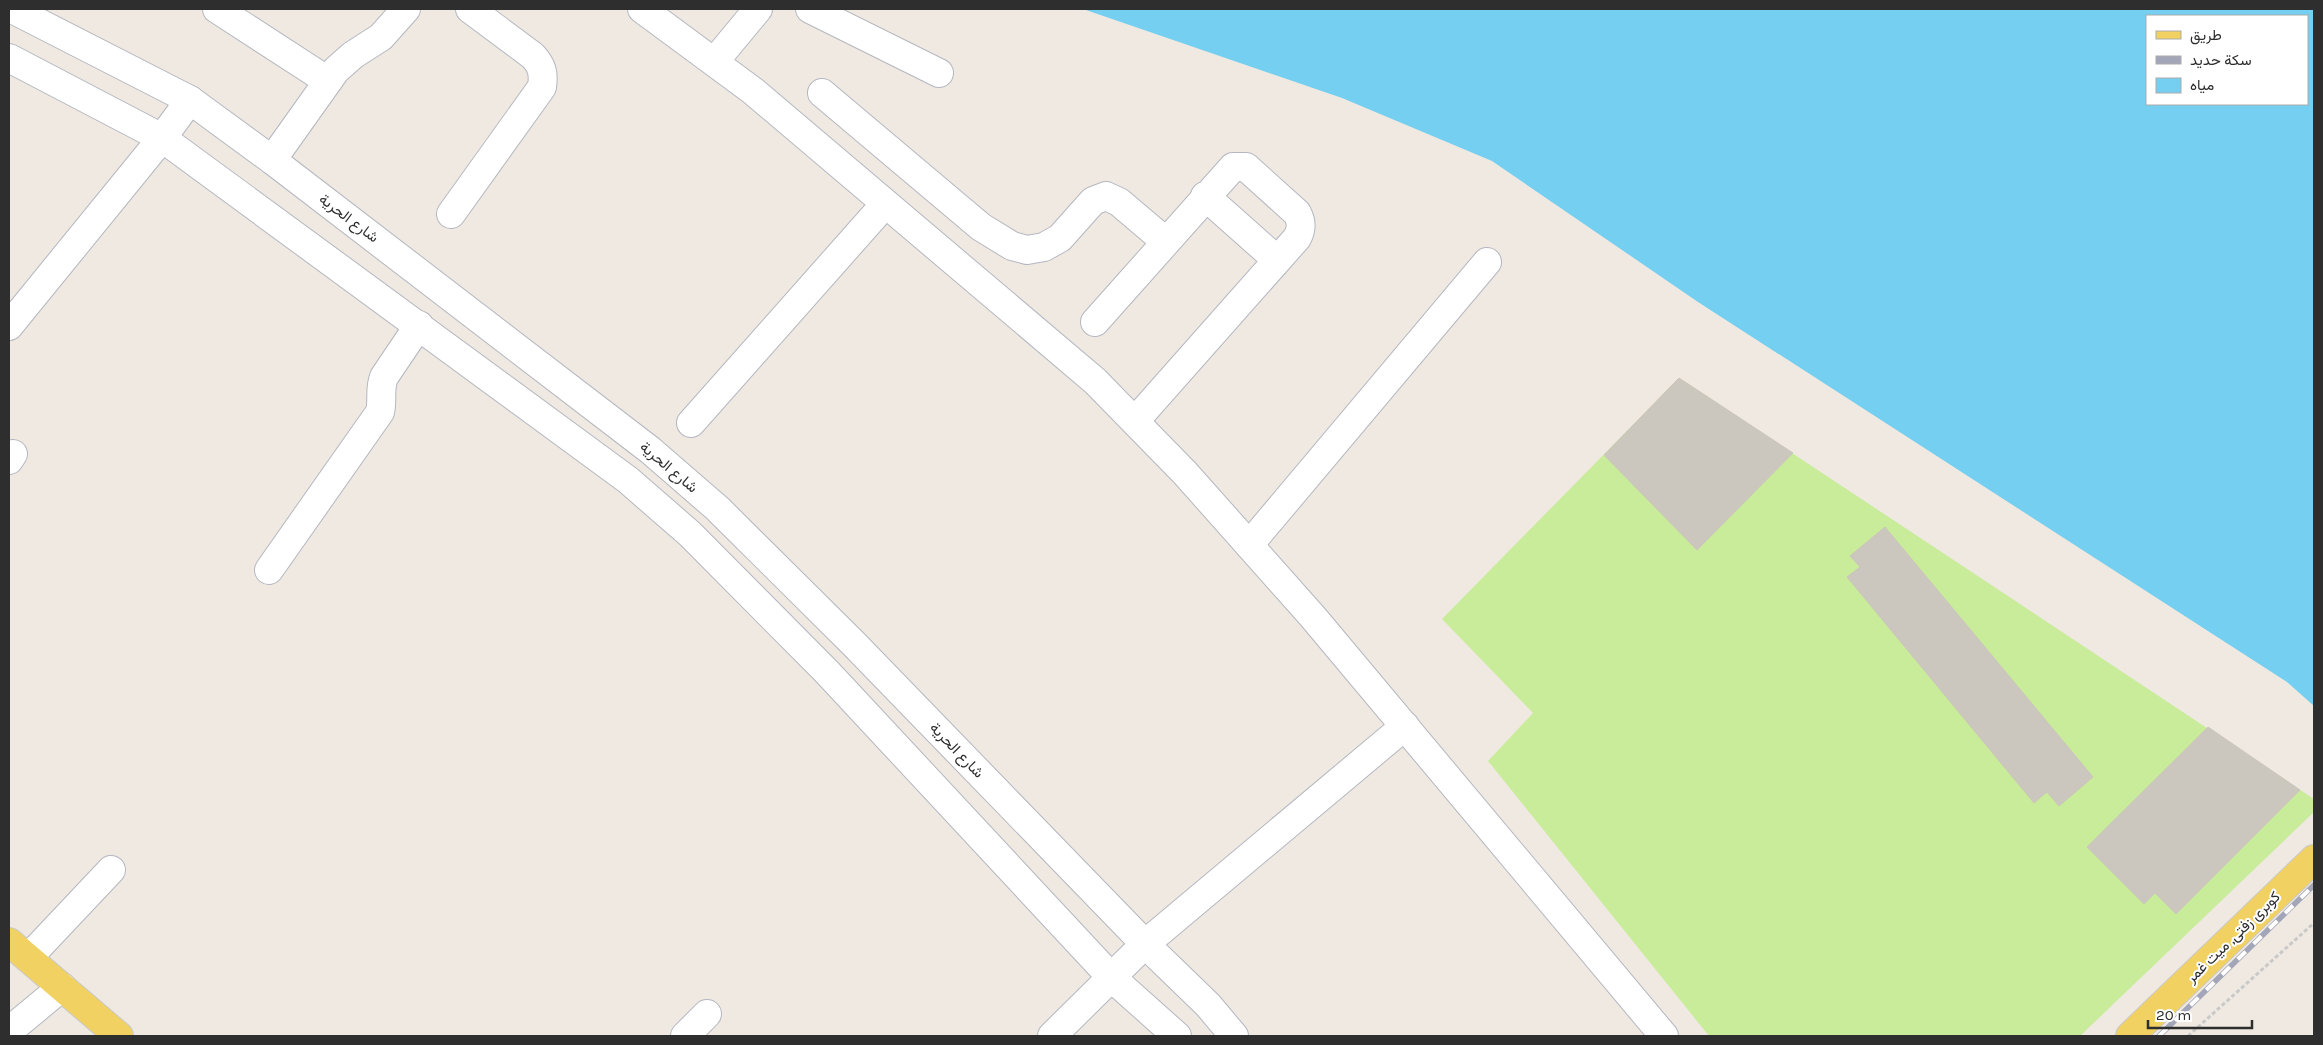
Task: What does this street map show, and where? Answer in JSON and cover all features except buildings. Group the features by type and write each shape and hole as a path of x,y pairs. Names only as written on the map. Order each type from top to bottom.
{"main road":[{"name":"كوبرى زفتى, ميت غمر","path":"2130,1036 2314,859"},
{"path":"18,950 119,1036"}],"street":[{"name":"شارع الحرية","path":"12,9 190,100 431,280 650,450 717,508 840,630 1145,944 1208,1005 1234,1036"},
{"path":"217,9 328,81"},
{"path":"272,160 328,81 344,62 389,30 406,9"},
{"path":"451,214 542,87 544,76 540,64 533,56 470,9"},
{"path":"642,9 715,61 753,91 1095,381 1135,421 1185,473 1249,545 1405,726 1664,1036"},
{"path":"715,61 758,9"},
{"path":"810,9 939,73"},
{"path":"9,58 162,138 628,480 690,534 827,672 1112,978 1177,1036"},
{"path":"822,93 981,228 1012,246 1027,250 1044,247 1060,238 1093,201 1106,196 1119,202 1165,241"},
{"path":"9,326 162,138 190,100"},
{"path":"1095,322 1227,171 1240,166 1246,168 1297,213 1300,219 1300,232 1135,421"},
{"path":"1204,196 1277,260"},
{"path":"691,423 885,204"},
{"path":"1249,545 1487,262"},
{"path":"269,570 380,412 383,398 381,384 413,321 431,280"},
{"path":"628,480 650,450"},
{"path":"1052,1036 1145,944 1405,726"},
{"path":"18,950 111,870"},
{"path":"9,1031 62,987"},
{"path":"685,1036 707,1014"}],"path":[{"path":"2188,1036 2314,923"}],"green space":[{"path":"1679,378 2314,799 2314,812 2080,1036 1709,1036 1488,761 1533,713 1442,619"}],"water":[{"path":"1083,9 2314,9 2314,706 2287,682 1698,302 1492,161 1342,98"}],"railway":[{"path":"2159,1036 2314,885"}]}
